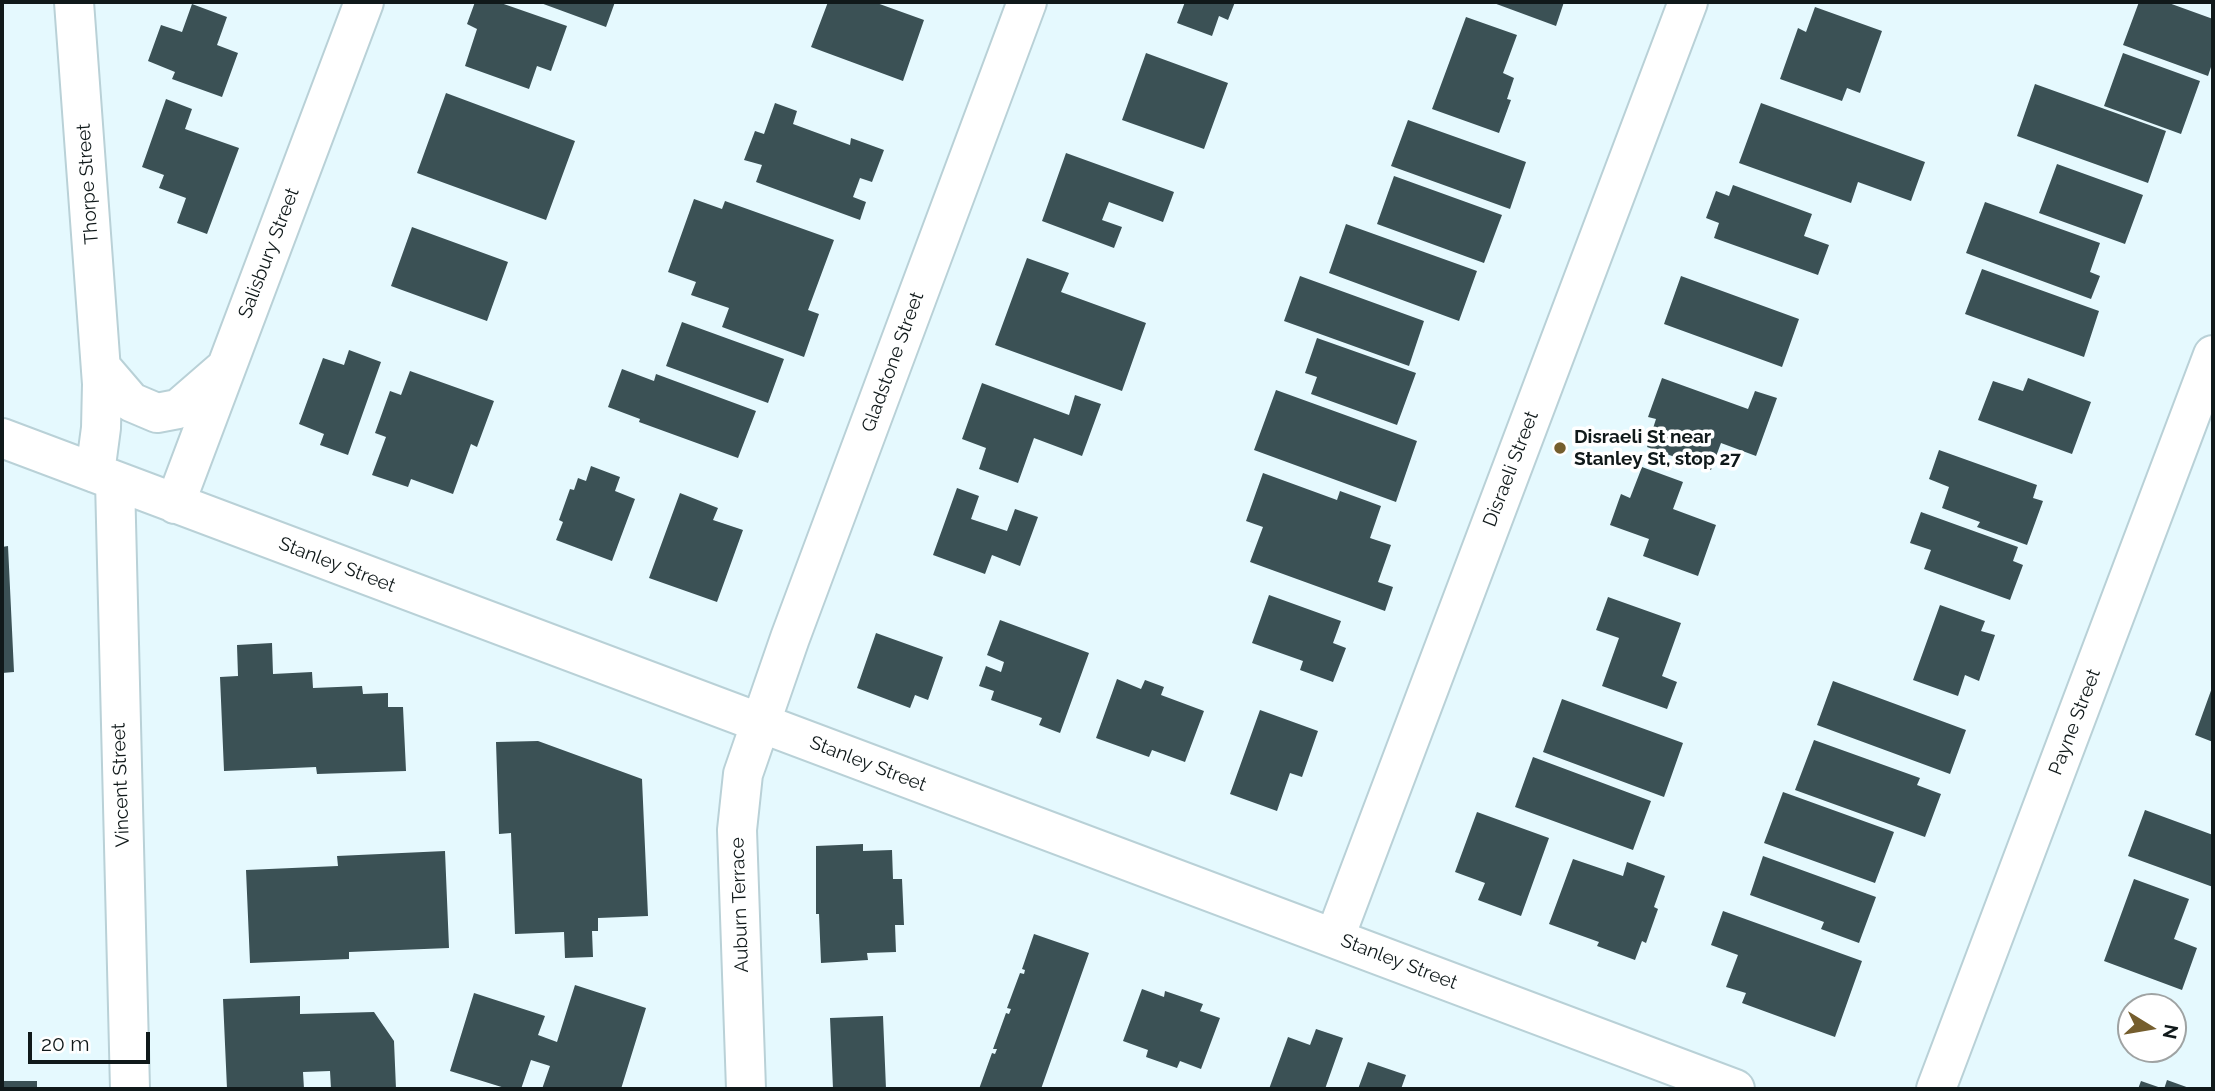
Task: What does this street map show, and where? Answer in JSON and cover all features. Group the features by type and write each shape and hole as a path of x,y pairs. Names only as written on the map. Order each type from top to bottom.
{"street":[{"name":"Thorpe Street","path":"74,2 101,367 101,428 105,477"},
{"name":"Salisbury Street","path":"175,504 364,2"},
{"name":"Gladstone Street","path":"760,723 1027,2"},
{"name":"Disraeli Street","path":"1335,937 1688,2"},
{"name":"Payne Street","path":"1936,1089 2213,355"},
{"path":"101,367 131,402 157,413 178,409 226,367"},
{"name":"Stanley Street","path":"2,438 1735,1089"},
{"name":"Vincent Street","path":"105,477 130,1089"},
{"name":"Auburn Terrace","path":"746,1089 737,830 743,775 760,723"}],"building":[{"path":"475,2 498,2 567,26 551,71 537,66 529,89 465,66 477,29 467,24"},
{"path":"538,2 615,2 606,27"},
{"path":"828,2 874,2 924,20 903,81 811,47"},
{"path":"1185,2 1235,2 1228,20 1219,16 1212,36 1177,23"},
{"path":"1491,2 1564,2 1556,26"},
{"path":"2139,2 2166,2 2213,19 2213,61 2208,76 2123,45"},
{"path":"192,4 227,17 217,45 238,53 222,97 172,79 175,72 148,61 161,25 182,32"},
{"path":"1815,7 1882,31 1860,93 1847,88 1842,101 1780,79 1798,28 1806,32"},
{"path":"1466,17 1517,35 1503,73 1514,78 1507,99 1511,100 1499,133 1432,109"},
{"path":"1146,53 1228,83 1204,149 1122,120"},
{"path":"2123,53 2200,81 2181,134 2104,106"},
{"path":"2035,84 2166,131 2148,183 2017,136"},
{"path":"446,93 575,141 546,220 417,173"},
{"path":"166,99 192,109 185,129 239,148 207,234 177,223 186,198 159,188 164,175 142,167"},
{"path":"775,103 797,111 793,124 850,145 851,138 884,150 872,182 860,178 853,197 866,202 860,220 756,182 762,165 744,160 755,131 764,134"},
{"path":"1761,103 1925,162 1911,201 1858,182 1851,203 1739,163"},
{"path":"1408,120 1526,162 1510,209 1391,166"},
{"path":"1066,153 1174,192 1163,222 1109,202 1102,220 1122,227 1114,248 1042,221"},
{"path":"2057,164 2143,195 2125,244 2039,213"},
{"path":"1394,176 1502,215 1484,263 1377,224"},
{"path":"1733,185 1812,214 1804,236 1829,245 1818,275 1714,238 1719,223 1706,218 1716,191 1729,196"},
{"path":"694,199 722,209 725,201 834,240 808,310 819,314 804,357 722,327 729,308 691,295 696,282 668,272"},
{"path":"1985,202 2100,243 2090,272 2100,276 2091,299 1966,253"},
{"path":"1346,224 1477,271 1459,321 1329,273"},
{"path":"412,227 508,262 487,321 391,286"},
{"path":"1027,258 1069,273 1061,292 1146,323 1122,391 995,345"},
{"path":"1982,269 2099,311 2084,357 1965,314"},
{"path":"1300,276 1424,321 1409,366 1284,321"},
{"path":"1681,276 1799,319 1782,367 1664,324"},
{"path":"682,322 784,359 768,403 666,366"},
{"path":"1317,338 1416,373 1397,425 1311,394 1317,377 1305,373"},
{"path":"349,350 381,362 348,455 320,445 324,434 299,424 323,358 344,365"},
{"path":"622,369 654,381 656,374 756,411 738,458 639,422 640,419 608,407"},
{"path":"410,371 494,401 477,447 471,444 453,494 411,479 408,487 372,475 386,437 375,433 390,391 401,395"},
{"path":"1662,378 1748,409 1755,391 1777,398 1756,456 1721,443 1711,470 1647,447 1656,419 1648,417"},
{"path":"2028,378 2091,402 2072,454 1978,420 1993,381 2023,391"},
{"path":"982,383 1069,415 1075,395 1101,404 1082,456 1034,438 1018,483 979,469 986,448 962,439"},
{"path":"1276,390 1417,441 1396,502 1254,450"},
{"path":"1939,450 2037,485 2033,498 2043,501 2027,545 1977,527 1980,522 1942,508 1949,487 1929,479"},
{"path":"591,466 620,477 615,491 635,499 612,561 556,540 563,522 559,520 570,489 574,490 578,478 586,481"},
{"path":"1642,467 1683,482 1673,509 1716,525 1698,576 1643,556 1649,539 1610,525 1621,494 1630,498"},
{"path":"1263,473 1337,500 1340,491 1381,506 1370,538 1391,545 1378,582 1393,587 1385,611 1250,562 1263,527 1246,521"},
{"path":"957,488 979,496 971,519 1007,531 1015,509 1038,517 1020,566 992,555 985,574 933,555"},
{"path":"680,493 718,508 713,520 743,530 717,602 649,578"},
{"path":"1921,512 2018,547 2013,561 2023,565 2010,600 1924,569 1931,550 1910,543"},
{"path":"8,546 14,672 2,673 2,547"},
{"path":"1269,595 1341,621 1333,643 1346,648 1333,682 1300,670 1303,661 1252,643"},
{"path":"1608,597 1681,623 1662,676 1677,682 1667,709 1602,686 1619,638 1596,630"},
{"path":"1940,605 1985,621 1981,631 1995,635 1979,681 1965,675 1958,696 1913,680"},
{"path":"1000,620 1089,653 1060,733 1039,725 1042,718 991,700 994,691 979,686 986,666 1001,672 1004,662 987,655"},
{"path":"876,633 943,657 928,700 915,695 910,708 857,688"},
{"path":"272,643 273,674 312,672 313,688 362,686 363,694 388,693 388,707 403,707 406,771 317,774 316,767 224,771 220,677 238,676 237,645"},
{"path":"1117,679 1141,689 1145,680 1164,687 1161,695 1204,711 1185,762 1152,750 1149,757 1096,738"},
{"path":"1833,681 1966,730 1950,774 1817,725"},
{"path":"2213,685 2213,742 2195,735"},
{"path":"1562,699 1683,743 1664,797 1543,752"},
{"path":"1260,710 1318,731 1302,777 1290,773 1277,811 1230,794"},
{"path":"1814,740 1920,778 1917,785 1941,794 1925,837 1795,790"},
{"path":"538,741 642,779 648,916 598,918 598,931 592,931 593,957 565,958 564,932 515,934 511,833 499,834 496,742"},
{"path":"1533,757 1651,801 1633,850 1515,807"},
{"path":"1783,792 1894,832 1875,883 1764,843"},
{"path":"2145,810 2213,835 2213,887 2128,856"},
{"path":"1477,812 1549,838 1521,916 1478,900 1485,883 1455,872"},
{"path":"863,844 863,851 892,850 893,879 902,879 904,925 895,925 896,952 867,953 868,960 821,963 819,914 816,914 816,846"},
{"path":"445,851 449,948 349,952 349,959 250,963 246,870 338,866 337,856"},
{"path":"1763,856 1876,897 1859,943 1821,929 1824,922 1750,895"},
{"path":"1573,859 1623,876 1627,862 1665,876 1654,907 1658,909 1646,943 1642,941 1635,960 1597,946 1599,942 1549,924"},
{"path":"2134,879 2189,899 2174,939 2197,948 2182,990 2104,961"},
{"path":"1723,911 1862,961 1835,1037 1742,1003 1746,993 1726,987 1738,955 1711,945"},
{"path":"1034,934 1089,953 1041,1089 979,1089 992,1053 995,1054 997,1049 993,1049 1006,1013 1009,1014 1011,1009 1007,1008 1020,973 1024,974 1025,970 1022,969"},
{"path":"575,985 646,1008 621,1089 542,1089 550,1066 531,1060 521,1089 508,1089 450,1071 474,993 545,1016 538,1035 557,1042"},
{"path":"1142,989 1164,997 1165,991 1203,1004 1200,1011 1220,1018 1201,1069 1180,1061 1177,1068 1146,1057 1148,1050 1123,1041"},
{"path":"300,996 300,1014 374,1012 394,1041 396,1089 331,1089 330,1071 303,1072 304,1089 227,1089 223,999"},
{"path":"883,1016 886,1089 833,1089 830,1018"},
{"path":"1316,1029 1343,1038 1325,1089 1269,1089 1288,1037 1310,1045"},
{"path":"1368,1062 1406,1075 1401,1089 1358,1089"},
{"path":"2167,1080 2192,1089 2164,1089"},
{"path":"2,1081 37,1081 37,1089 2,1089"},
{"path":"2141,1081 2164,1089 2138,1089"}],"place":[{"name":"Disraeli St near Stanley St, stop 27","path":"1560,448"}]}
